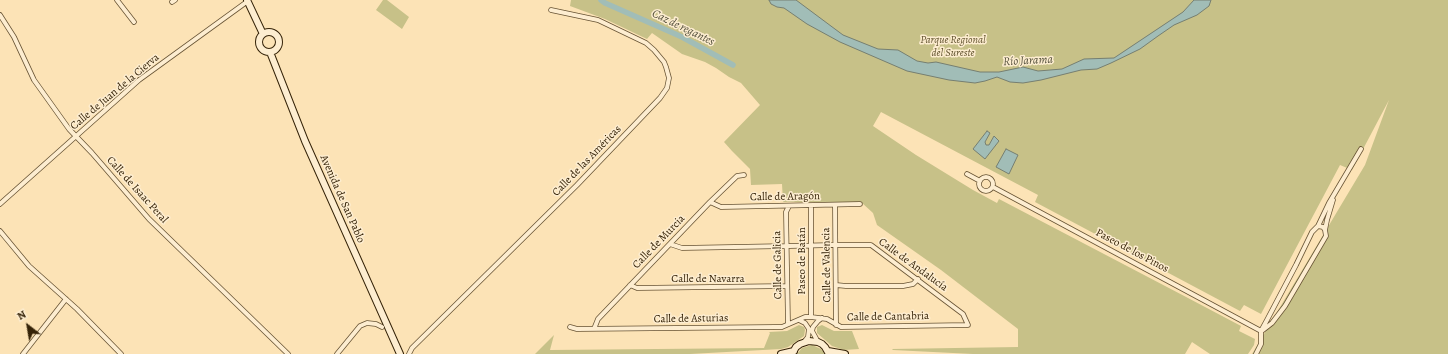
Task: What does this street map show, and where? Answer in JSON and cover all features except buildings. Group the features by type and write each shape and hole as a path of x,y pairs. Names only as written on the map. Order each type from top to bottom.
{"street":[{"path":"117,0 134,22"},
{"path":"247,0 263,34"},
{"name":"Calle de Juan de la Cierva","path":"0,204 140,80 247,0"},
{"name":"Calle de las Américas","path":"408,354 412,348 577,185 660,98 667,88 669,78 668,70 659,56 646,43 598,20 551,10"},
{"name":"Calle de Isaac Peral","path":"0,15 14,37 34,80 68,128 153,222 288,354"},
{"path":"269,32 277,38 278,45 270,52 263,50 260,45 259,39 263,34 269,32"},
{"name":"Avenida de San Pablo","path":"270,52 305,141 400,354"},
{"path":"1256,354 1261,344 1261,332 1312,232 1318,226 1361,148"},
{"name":"Paseo de los Pinos","path":"968,174 980,181"},
{"name":"Calle de Murcia","path":"594,329 598,318 710,202 737,176 744,175"},
{"name":"Paseo de los Pinos","path":"980,181 983,178 988,177 993,182 993,187"},
{"name":"Paseo de los Pinos","path":"980,181 979,186 982,190 987,192 993,187"},
{"name":"Paseo de los Pinos","path":"993,187 1261,332"},
{"path":"1261,332 1272,323 1292,296 1326,236 1326,225 1333,198"},
{"name":"Calle de Aragón","path":"710,202 721,206 811,206 860,204"},
{"name":"Calle de Valencia","path":"835,205 834,245 836,324"},
{"name":"Calle de Galicia","path":"788,324 788,246 786,212 789,206"},
{"name":"Paseo de Batán","path":"811,206 811,316"},
{"path":"1318,226 1323,227 1326,230"},
{"path":"0,231 29,266 66,299 121,354"},
{"name":"Calle de Andalucía","path":"670,244 682,248 871,245 963,314 968,325"},
{"path":"836,285 903,286 913,284 918,279"},
{"name":"Calle de Navarra","path":"630,285 637,288 787,286"},
{"path":"23,354 66,299"},
{"name":"Calle de Cantabria","path":"811,316 822,318 842,327 968,325"},
{"name":"Calle de Asturias","path":"570,328 776,328 811,316"},
{"path":"822,318 818,320 812,331 818,342 825,347 828,352 845,354"},
{"path":"781,354 793,352 808,337 809,330 806,323 798,320"},
{"path":"337,354 360,326 366,322 382,327"},
{"path":"804,342 818,342"}],"green space":[{"path":"383,0 387,0 409,17 402,29 376,10"},
{"name":"Parque Regional del Sureste","path":"571,0 1448,0 1448,354 1252,354 1365,165 1389,100 1352,170 1340,165 1261,314 1244,305 1240,311 1035,202 1038,195 881,112 873,126 916,155 973,190 997,203 999,199 1241,326 1239,331 1255,339 1254,345 1248,354 1210,354 1192,342 1185,354 973,354 893,350 892,349 1018,347 1018,329 941,270 877,225 873,213 861,202 783,202 782,184 751,185 750,169 724,142 760,105 741,83 705,62 682,54 652,33 647,39 605,19 570,6"},
{"path":"799,325 804,327 804,336 788,347 781,349 690,354 535,354 554,335 550,350 764,348 770,333 769,332 787,331"},
{"path":"822,325 834,331 852,331 859,349 844,350 832,346 817,333 817,327"},
{"path":"812,345 821,349 825,354 797,354 802,348"}],"water":[{"path":"769,0 796,0 843,35 878,49 898,50 917,61 928,63 936,62 980,72 999,72 1023,67 1038,71 1062,69 1084,59 1114,58 1183,12 1194,0 1211,0 1209,6 1197,15 1174,25 1140,49 1097,69 1081,70 1023,83 1010,82 997,77 975,83 949,80 907,71 840,42 807,24 784,8 771,4"},
{"path":"987,131 990,133 985,142 986,145 989,145 994,136 999,141 985,159 973,149"},
{"path":"1006,149 1018,155 1009,174 996,167"}],"waterway":[{"name":"Caz de regantes","path":"601,0 682,37 733,65"}],"water label":[{"name":"Río Jarama","path":"1028,61"}]}
